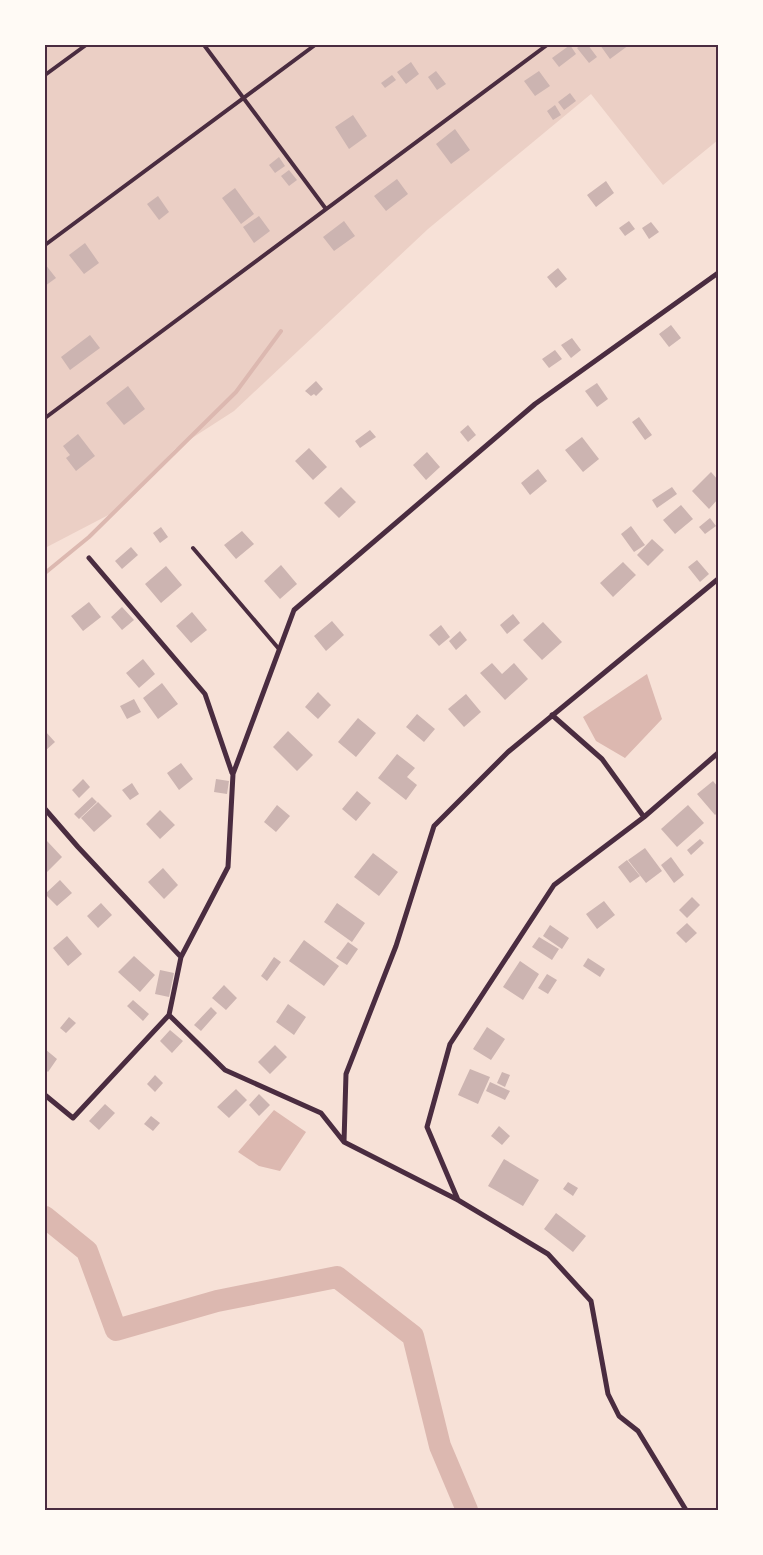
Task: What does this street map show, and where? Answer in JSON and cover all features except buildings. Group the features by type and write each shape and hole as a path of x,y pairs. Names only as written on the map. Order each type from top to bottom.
{"street":[{"path":"45,1095 73,1118 169,1015 180,957 228,866 233,774 294,610 535,404 718,273"},
{"path":"89,558 204,694 233,774"},
{"path":"344,1142 346,1074 396,946 434,826 508,752 718,579"},
{"path":"552,715 602,759 644,817"},
{"path":"458,1200 427,1127 450,1044 554,885 644,817 718,753"},
{"path":"45,809 180,957"},
{"path":"169,1015 225,1070 321,1113 344,1142 458,1200 548,1254 591,1301 608,1394 620,1416 638,1431 686,1510"}],"lane":[{"path":"45,75 86,45"},
{"path":"204,45 326,209"},
{"path":"45,246 315,45"},
{"path":"45,418 547,45"},
{"path":"193,548 279,649"}],"shaded area":[{"path":"45,45 718,45 718,140 663,185 591,94 428,229 234,411 175,449 118,510 45,548"},
{"path":"647,674 662,719 625,758 596,741 583,717"},
{"path":"274,1110 306,1132 280,1171 259,1166 238,1152"}],"waterway":[{"path":"45,573 89,537 236,392 281,331"},
{"path":"45,1217 87,1251 116,1330 217,1301 337,1277 413,1336 440,1446 467,1510"}]}
